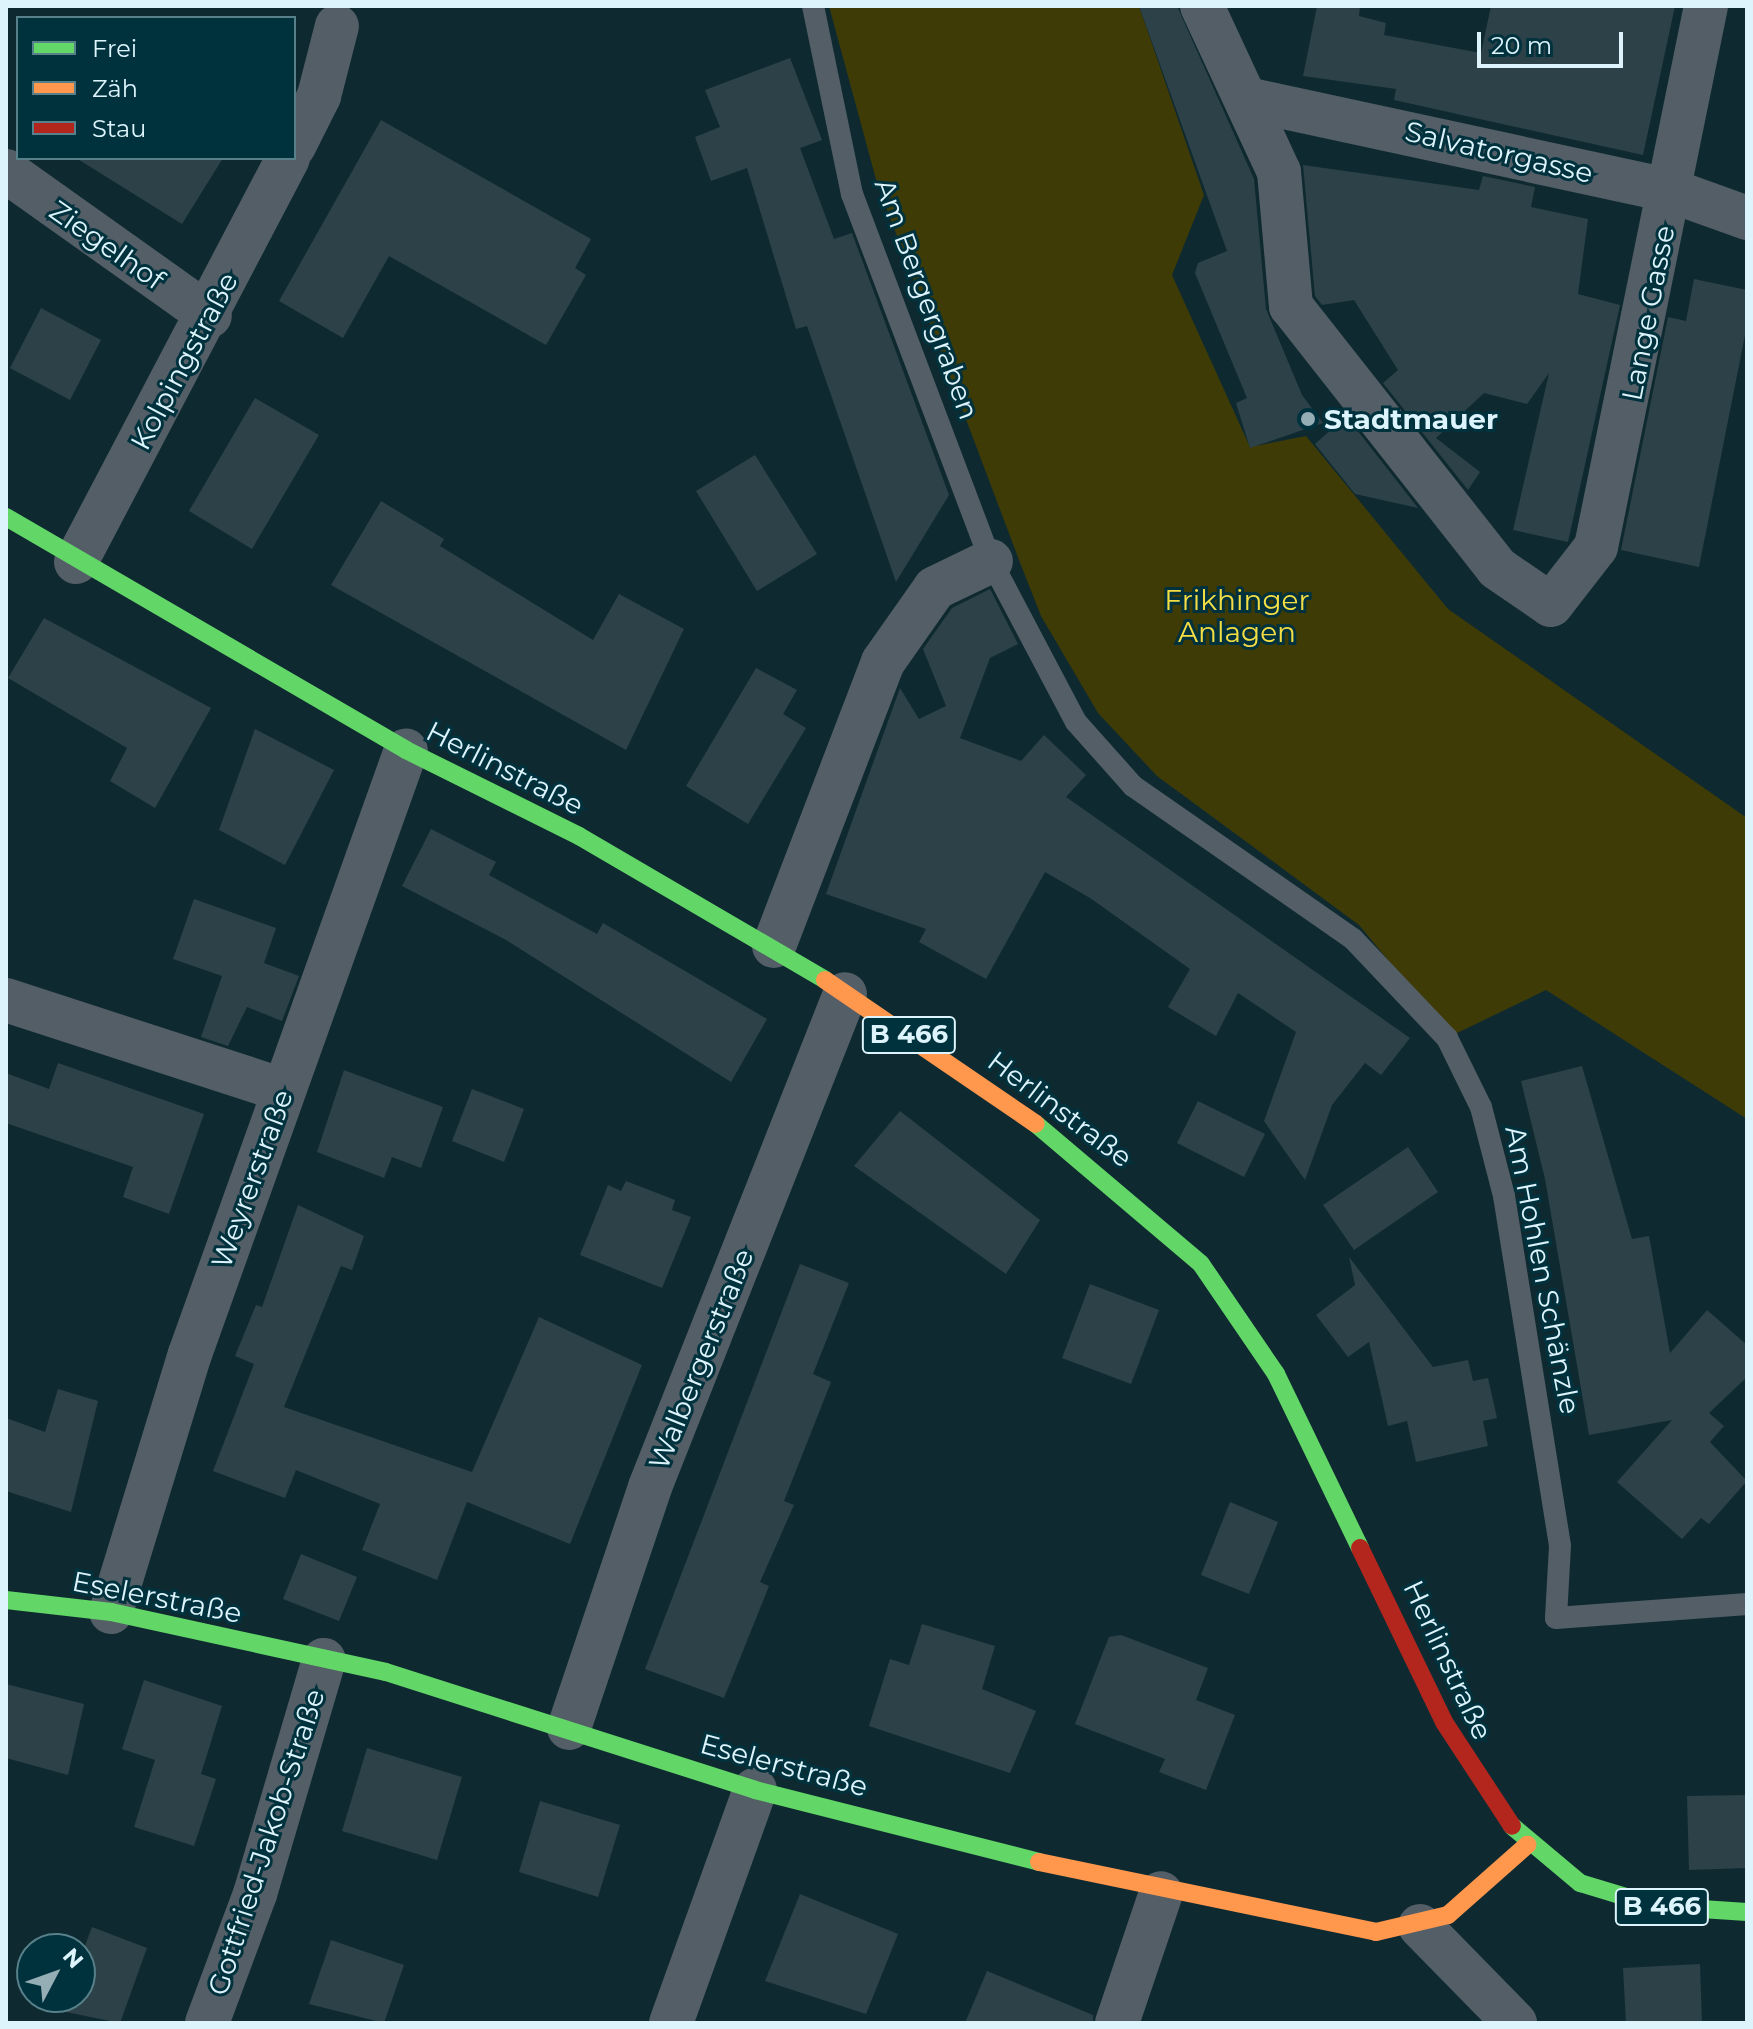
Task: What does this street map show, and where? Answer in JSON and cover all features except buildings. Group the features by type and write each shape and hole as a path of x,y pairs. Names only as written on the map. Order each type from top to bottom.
{"main road":[{"name":"Herlinstraße","path":"6,517 76,562 406,750 579,836 774,946 989,1087 1154,1217 1201,1264 1276,1374 1473,1777 1527,1845 1556,1870 1625,1898 1747,1912"},
{"name":"Eselerstraße","path":"6,1600 111,1612 324,1660 569,1728 755,1790 1161,1893 1376,1932 1420,1926 1463,1904 1527,1845"}],"street":[{"path":"1202,6 1247,99"},
{"name":"Lange Gasse","path":"1247,99 1279,172 1291,306 1497,568 1551,605 1596,547 1672,191 1706,6"},
{"path":"296,142 319,96 337,26"},
{"name":"Salvatorgasse","path":"1247,99 1672,191 1747,218"},
{"name":"Kolpingstraße","path":"76,562 210,316 287,160"},
{"name":"Ziegelhof","path":"6,171 210,316"},
{"path":"774,946 812,862 883,662 935,588 991,561"},
{"name":"Weyrerstraße","path":"111,1612 190,1354 406,750"},
{"name":"Walbergerstraße","path":"569,1728 650,1487 845,994"},
{"path":"6,1000 283,1090"},
{"name":"Gottfried-Jakob-Straße","path":"207,2023 255,1894 324,1660"},
{"path":"671,2023 755,1790"},
{"path":"1117,2023 1161,1893"},
{"path":"1420,1926 1515,2023"}],"lane":[{"name":"Am Bergergraben","path":"813,6 852,194 991,561"},
{"name":"Am Hohlen Schänzle","path":"991,561 1076,722 1133,786 1353,939 1447,1038 1481,1107 1504,1196 1560,1546 1556,1618 1747,1604"}],"green space":[{"name":"Frikhinger Anlagen","path":"829,6 1139,6 1204,195 1172,275 1250,447 1306,436 1448,609 1747,818 1747,1119 1546,990 1451,1036 1359,925 1157,776 1098,713 1041,616 1019,560 877,183"}],"traffic: fast":[{"path":"6,517 406,750 579,836 825,980"},
{"path":"1036,1124 1201,1264 1276,1374 1360,1548"},
{"path":"6,1600 111,1612 386,1672 755,1790 1039,1862"},
{"path":"1512,1826 1580,1883 1656,1906 1747,1912"}],"traffic: slow":[{"path":"825,980 1036,1124"},
{"path":"1039,1862 1376,1932 1448,1915 1527,1845"}],"traffic: jam":[{"path":"1360,1548 1444,1722 1512,1826"}],"place":[{"name":"Stadtmauer","path":"1308,419"}]}
